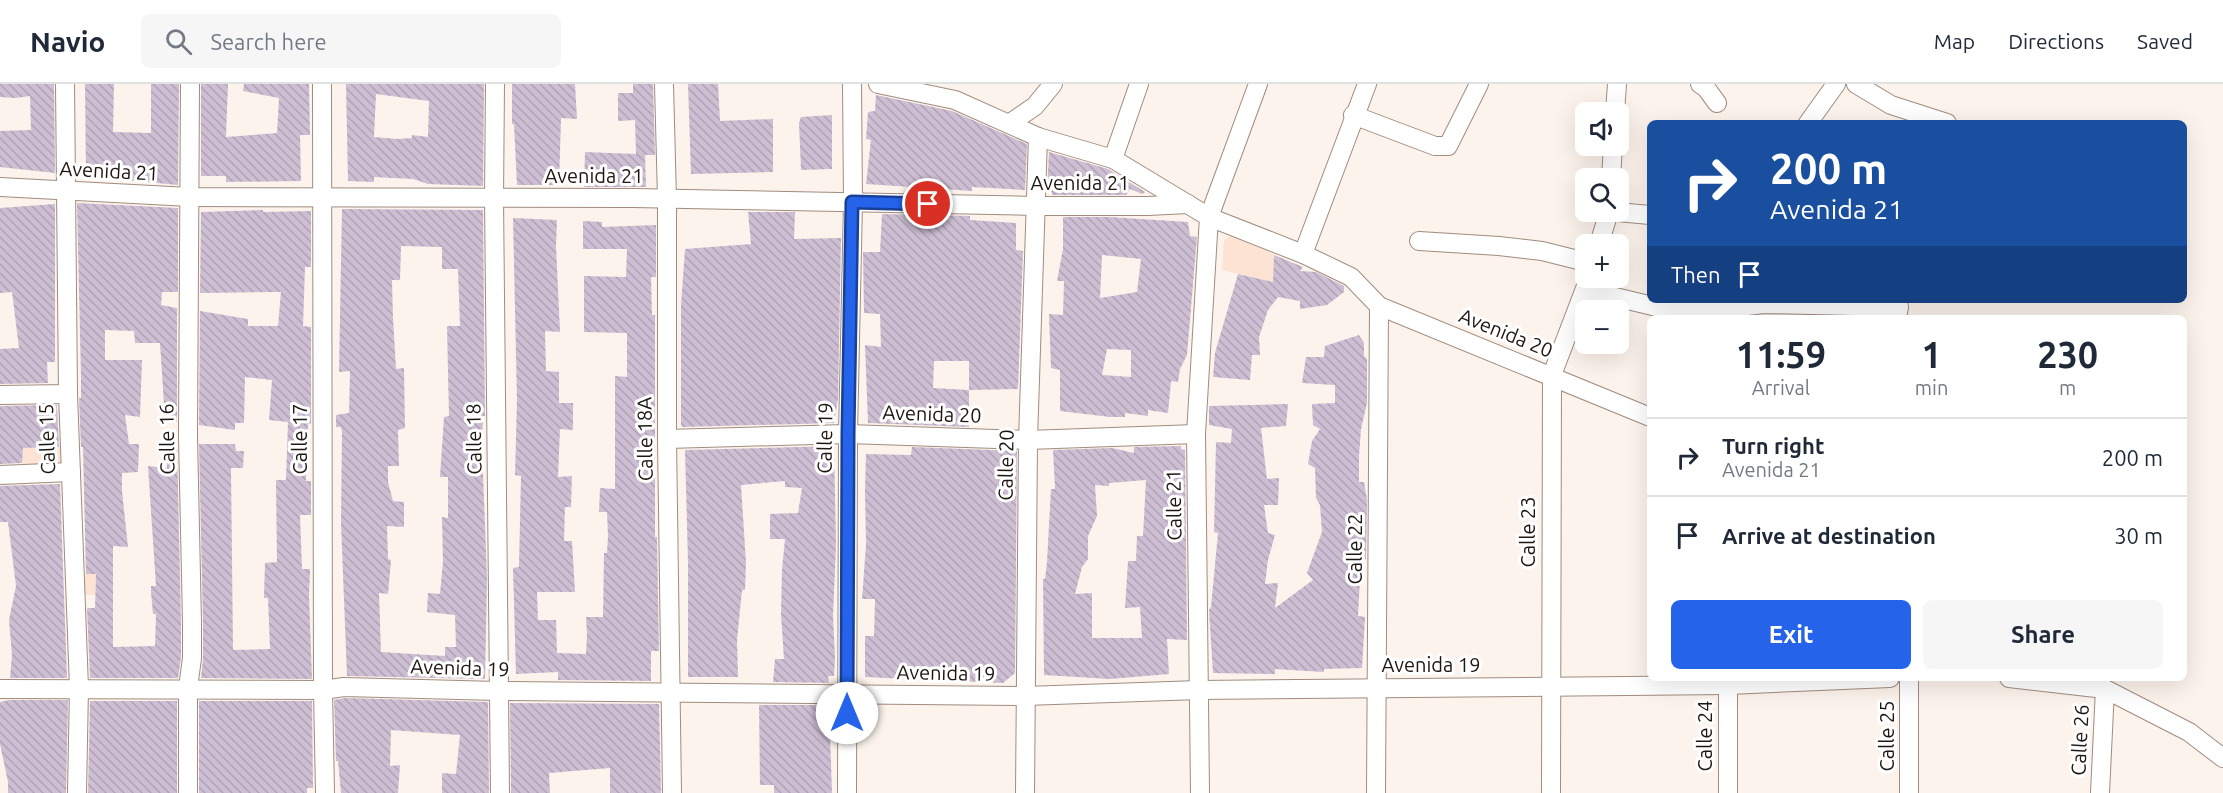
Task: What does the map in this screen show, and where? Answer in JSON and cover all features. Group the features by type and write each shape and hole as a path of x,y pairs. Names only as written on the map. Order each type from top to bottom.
{"street":[{"name":"Calle 15","path":"65,84 68,394 79,688 77,793"},
{"name":"Calle 16","path":"188,793 188,688 192,658 189,436 190,84"},
{"name":"Calle 17","path":"322,84 325,793"},
{"name":"Calle 18","path":"495,84 494,198 500,793"},
{"name":"Calle 18A","path":"664,84 672,793"},
{"name":"Calle 19","path":"847,793 852,84"},
{"path":"878,84 955,92 1009,124 1038,137 1113,159 1209,218 1303,254 1351,277 1379,306"},
{"path":"1009,124 1035,106 1053,84"},
{"path":"1113,159 1139,84"},
{"name":"Calle 21","path":"1200,793 1196,434 1209,218 1258,84"},
{"path":"1303,254 1353,115 1367,84"},
{"path":"1353,115 1436,146 1448,147 1479,84"},
{"path":"1616,102 1617,84"},
{"path":"1700,84 1706,88 1717,103"},
{"path":"1810,120 1836,84"},
{"path":"1856,84 1891,105 1938,120"},
{"name":"Calle 20","path":"1025,793 1028,440 1038,137"},
{"name":"Avenida 21","path":"0,187 190,197 667,199 1037,206 1188,204"},
{"path":"1629,213 1647,215"},
{"path":"1419,241 1542,251 1575,259"},
{"name":"Calle 23","path":"1551,793 1552,375 1586,288"},
{"path":"1600,288 1661,308 1715,310 1762,307 1899,307 1898,315"},
{"name":"Avenida 20","path":"1379,306 1647,416"},
{"name":"Calle 22","path":"1376,793 1379,306"},
{"path":"0,394 68,394"},
{"name":"Avenida 20","path":"667,439 848,434 1028,440 1196,434"},
{"path":"0,475 71,472"},
{"name":"Avenida 19","path":"0,689 323,690 344,687 498,692 1025,696 1198,690 1550,687 1728,681"},
{"name":"Calle 24","path":"1728,681 1728,793"},
{"name":"Calle 25","path":"1909,681 1909,793"},
{"path":"2035,681 2105,689 2189,732 2223,758"},
{"name":"Calle 26","path":"2100,793 2105,689"}],"shaded area":[{"path":"1235,232 1256,242 1274,255 1273,282 1222,270 1224,240"},
{"path":"63,447 62,468 22,470 23,448"},
{"path":"84,574 96,574 95,595 84,595"}],"building":[{"path":"0,84 54,84 55,173 0,167 0,131 31,130 30,96 0,97"},
{"path":"85,84 114,84 113,132 151,133 151,84 179,84 178,185 86,176"},
{"path":"201,84 228,84 226,137 277,133 279,98 243,91 244,84 309,84 310,135 300,135 301,181 226,182 226,176 201,176"},
{"path":"346,84 484,84 483,186 428,184 413,179 374,177 374,182 348,181","holes":["376,94 429,101 428,137 412,135 412,138 397,139 374,137"]},
{"path":"512,84 575,84 577,119 561,118 559,185 517,185 514,124 512,124"},
{"path":"633,84 653,84 655,155 645,155 646,187 584,187 585,152 636,154 635,120 618,121 618,93 633,93"},
{"path":"688,84 718,84 720,121 773,119 773,172 691,174"},
{"path":"876,95 952,111 1027,144 1025,190 972,187 972,191 866,184 871,140 866,139 868,112 875,111"},
{"path":"832,115 832,169 801,170 799,123 801,117"},
{"path":"1049,152 1108,169 1145,192 1142,194 1130,189 1126,195 1052,195 1052,192 1047,192"},
{"path":"77,203 178,208 178,292 162,292 161,305 177,308 177,422 165,420 160,343 135,343 134,331 105,330 105,360 142,360 140,417 125,415 129,444 139,444 138,472 122,473 128,547 113,546 113,647 155,646 156,614 153,614 151,586 156,586 148,466 167,468 166,444 177,444 181,623 181,657 178,678 90,678 87,608 95,608 96,574 86,574 83,447 81,447 79,398 81,398 81,377"},
{"path":"55,204 55,362 47,362 48,383 0,384 0,349 19,348 12,292 0,293 0,208"},
{"path":"342,209 483,210 485,416 483,416 482,447 487,578 485,679 347,676 341,523 342,432 341,427 336,427 336,415 349,413 350,371 339,372","holes":["401,246 442,247 442,269 458,269 460,326 447,326 449,416 444,417 440,477 448,477 448,518 442,517 443,562 440,594 428,593 427,612 455,615 456,647 445,647 445,656 381,652 379,593 388,594 391,560 388,559 387,526 404,527 404,502 393,501 388,482 388,466 399,466 398,430 405,428 404,368 396,369 392,280 400,280"]},
{"path":"263,210 263,212 311,211 311,267 305,267 303,326 311,327 311,424 308,423 306,481 311,481 311,515 300,515 302,569 310,569 312,679 201,678 203,623 199,444 235,444 236,451 244,451 243,468 231,468 233,650 270,649 268,598 264,598 265,563 277,562 276,480 286,480 288,422 269,420 272,380 245,377 244,423 235,423 235,430 199,425 200,311 248,319 248,326 278,326 281,292 200,293 201,212"},
{"path":"748,212 795,212 794,239 841,238 838,398 834,423 683,427 681,425 681,305 685,249 751,244"},
{"path":"882,214 970,216 970,220 1016,223 1016,250 1023,251 1018,389 969,390 969,427 868,423 865,345 881,347 880,314 864,313 863,252 880,252","holes":["934,361 969,361 969,390 933,388"]},
{"path":"1063,217 1109,217 1188,222 1190,236 1197,237 1187,355 1180,369 1178,382 1171,381 1168,413 1148,410 1148,416 1125,413 1125,417 1110,417 1060,411 1060,370 1051,368 1049,314 1063,315 1064,281 1057,281 1063,249","holes":["1102,255 1141,259 1137,292 1100,298","1107,349 1131,350 1131,377 1102,375"]},
{"path":"513,218 557,220 560,332 545,331 546,371 559,372 559,403 573,403 573,430 560,429 558,477 572,476 571,507 565,507 564,541 572,541 575,592 537,592 538,620 556,620 557,653 586,654 586,617 603,617 604,553 607,553 608,536 607,512 599,512 600,488 615,489 615,376 627,377 627,333 584,332 584,276 626,277 627,249 583,249 583,221 602,222 602,227 656,225 656,277 651,277 652,315 655,315 655,537 657,537 659,651 651,651 651,681 558,680 558,672 516,674 513,568 519,567 521,476 515,475 517,400"},
{"path":"1274,255 1303,267 1300,271 1316,272 1344,286 1344,292 1327,305 1300,309 1300,301 1278,297 1268,310 1259,337 1260,355 1252,355 1250,380 1213,377 1215,353 1238,274 1273,282"},
{"path":"1359,335 1364,343 1364,356 1367,359 1367,403 1361,429 1359,456 1359,482 1364,482 1367,500 1366,559 1361,560 1358,616 1365,617 1362,668 1324,669 1324,672 1275,669 1275,674 1213,673 1209,610 1218,533 1214,532 1216,442 1231,443 1232,429 1209,425 1209,406 1288,404 1286,426 1261,428 1267,479 1279,478 1278,505 1264,505 1268,533 1275,535 1268,560 1265,584 1278,583 1275,608 1313,580 1307,573 1322,532 1320,505 1316,498 1315,468 1308,464 1312,441 1320,429 1313,425 1312,404 1335,403 1335,385 1302,383 1306,357 1324,357 1325,346"},
{"path":"57,405 59,447 23,448 22,463 0,464 0,406"},
{"path":"834,446 836,544 833,616 834,676 828,676 829,683 773,682 775,659 784,659 781,615 785,539 770,539 770,514 798,513 802,488 785,487 785,481 741,485 746,563 745,590 742,590 737,640 738,677 688,677 685,450"},
{"path":"1181,446 1181,449 1185,450 1187,640 1167,639 1169,674 1110,679 1044,675 1043,579 1045,579 1047,562 1051,489 1055,489 1053,450 1112,448 1134,453 1134,447","holes":["1146,480 1143,536 1137,536 1136,561 1128,561 1125,608 1140,607 1142,638 1092,638 1092,593 1075,594 1082,567 1088,559 1088,536 1097,516 1095,485 1109,486 1109,483"]},
{"path":"912,447 1017,451 1015,673 1003,683 865,677 865,636 874,636 875,599 862,599 866,545 866,454 911,455"},
{"path":"60,484 67,678 10,678 12,655 9,620 16,586 8,522 0,522 0,486"},
{"path":"345,698 488,702 489,793 442,793 442,773 456,774 460,735 391,730 390,766 400,765 398,793 341,793 338,761 336,761 334,700"},
{"path":"68,700 66,793 8,793 0,744 0,702"},
{"path":"90,701 177,701 177,793 88,793"},
{"path":"199,701 312,701 313,788 307,788 307,793 199,793"},
{"path":"510,703 659,704 661,793 610,793 610,768 549,773 550,793 511,793"},
{"path":"759,705 829,705 832,793 774,793 774,785 760,785"}],"route":[{"path":"847,713 852,202 928,204"}]}
